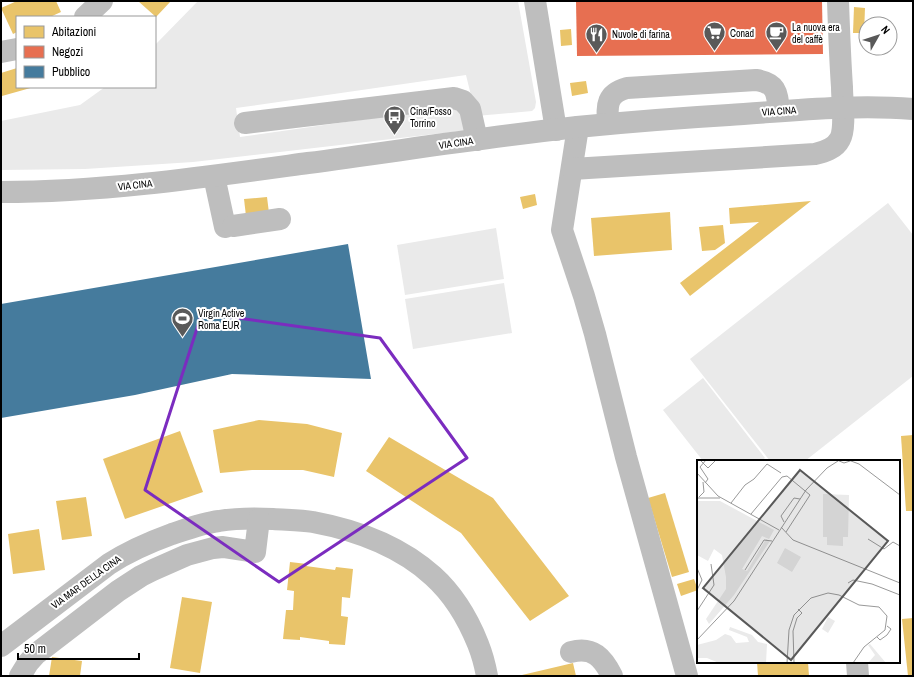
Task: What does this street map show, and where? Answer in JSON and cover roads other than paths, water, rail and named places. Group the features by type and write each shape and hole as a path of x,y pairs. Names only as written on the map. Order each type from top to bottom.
{"street":[{"path":"86,16 102,1"},
{"path":"535,1 556,130"},
{"path":"572,169 814,154 829,150 840,140 843,132 838,1"},
{"path":"1,52 16,49"},
{"path":"608,124 608,107 610,99 618,92 627,88 760,80 770,85 776,91 779,111"},
{"path":"245,123 454,98 463,101 470,109 477,140"},
{"name":"VIA CINA","path":"1,192 57,191 140,185 608,124 779,111 843,108 913,109"},
{"path":"578,127 562,230 584,296 628,465 687,676"},
{"path":"214,176 229,227 280,219"},
{"name":"VIA MAR DELLA CINA","path":"1,646 109,564 127,553 158,540 195,526 241,518 303,521 338,528 363,535 380,542 415,562 433,577 450,594 468,622 482,655 487,676"},
{"path":"20,676 32,658 41,649 118,591 141,576 187,555 213,548 223,547 255,552 259,519"},
{"path":"571,652 583,650 596,654 606,664 612,676"},
{"path":"857,663 858,676"}],"place":[{"name":"Conad","path":"714,52"},
{"name":"La nuova era del caffè","path":"777,52"},
{"name":"Nuvole di farina","path":"596,54"},
{"name":"Cina/Fosso Torrino","path":"394,136"},
{"name":"Virgin Active Roma EUR","path":"183,338"}]}
